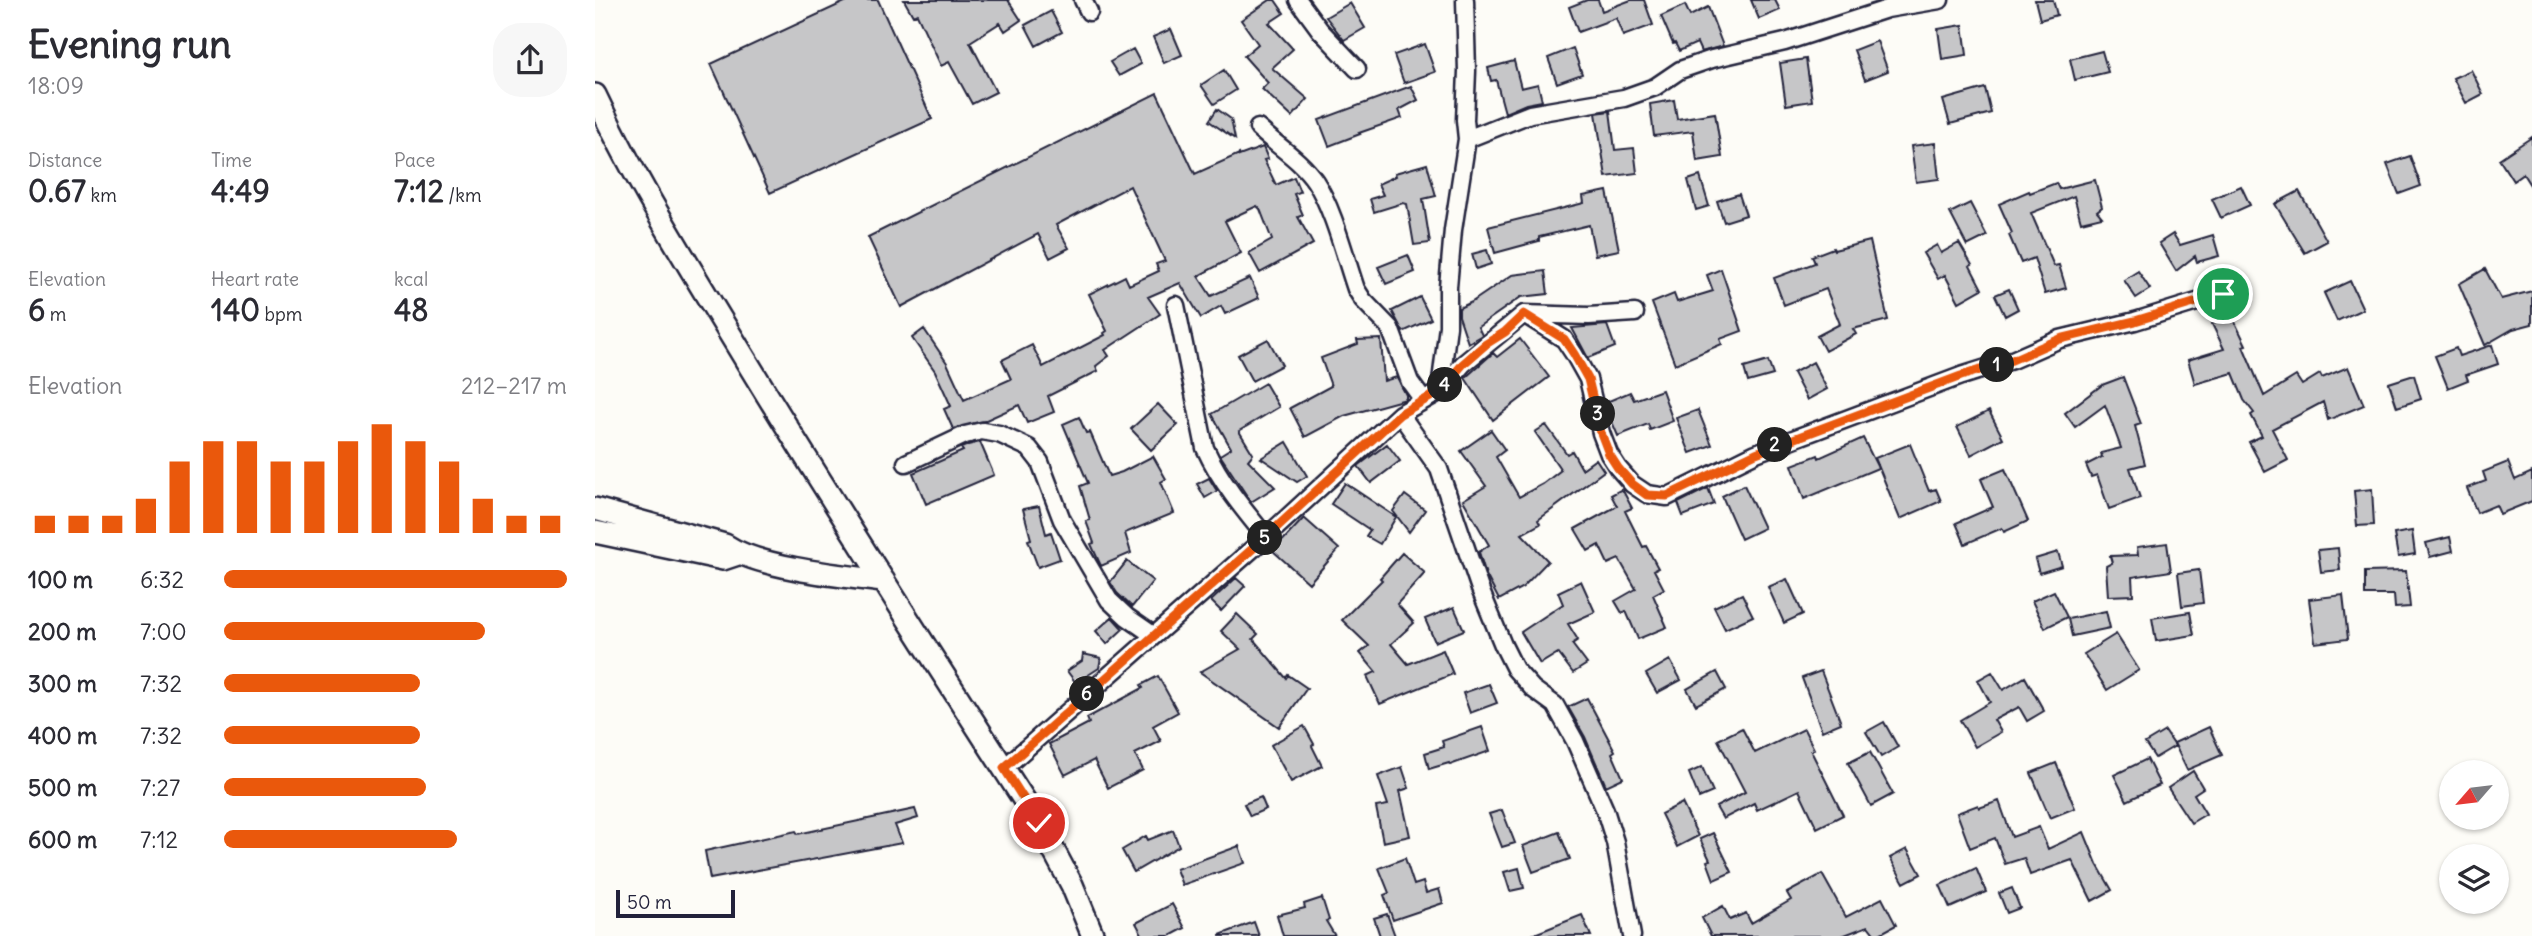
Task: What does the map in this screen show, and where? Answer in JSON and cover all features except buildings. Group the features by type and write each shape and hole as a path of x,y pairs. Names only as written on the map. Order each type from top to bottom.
{"main road":[{"path":"595,95 623,150 799,447 1039,823 1067,875 1093,936"},
{"path":"595,509 725,545 738,554 820,573 884,581"},
{"path":"595,532 723,559 738,554"}],"street":[{"path":"1298,0 1357,69"},
{"path":"1439,392 1448,326 1453,230 1468,139 1465,120 1465,0"},
{"path":"1468,139 1530,114 1624,99 1655,87 1680,70 1712,59 1785,42 1887,9 1940,0"},
{"path":"1258,128 1315,181 1356,289 1390,328 1411,382 1423,400"},
{"path":"1524,314 1564,339 1574,354 1588,379 1601,433 1618,468 1632,484 1647,495 1667,496 1756,453 1961,376 2012,360 2060,339 2135,321 2223,294"},
{"path":"1176,305 1205,448 1230,491 1266,537"},
{"path":"1004,768 1266,537 1400,414 1439,392 1463,364 1524,314 1589,316 1635,313"},
{"path":"1400,414 1439,470 1480,589 1515,668 1534,689 1555,705 1575,741 1605,810 1615,842 1632,936"},
{"path":"906,463 965,435 982,430 999,434 1029,448 1040,461 1062,520 1087,567 1109,600 1153,635"}],"route":[{"path":"1039,823 1004,768 1266,537 1400,414 1439,392 1463,364 1524,314 1564,339 1574,354 1588,379 1601,433 1618,468 1632,484 1647,495 1667,496 1756,453 1961,376 2012,360 2060,339 2135,321 2223,294"}]}
